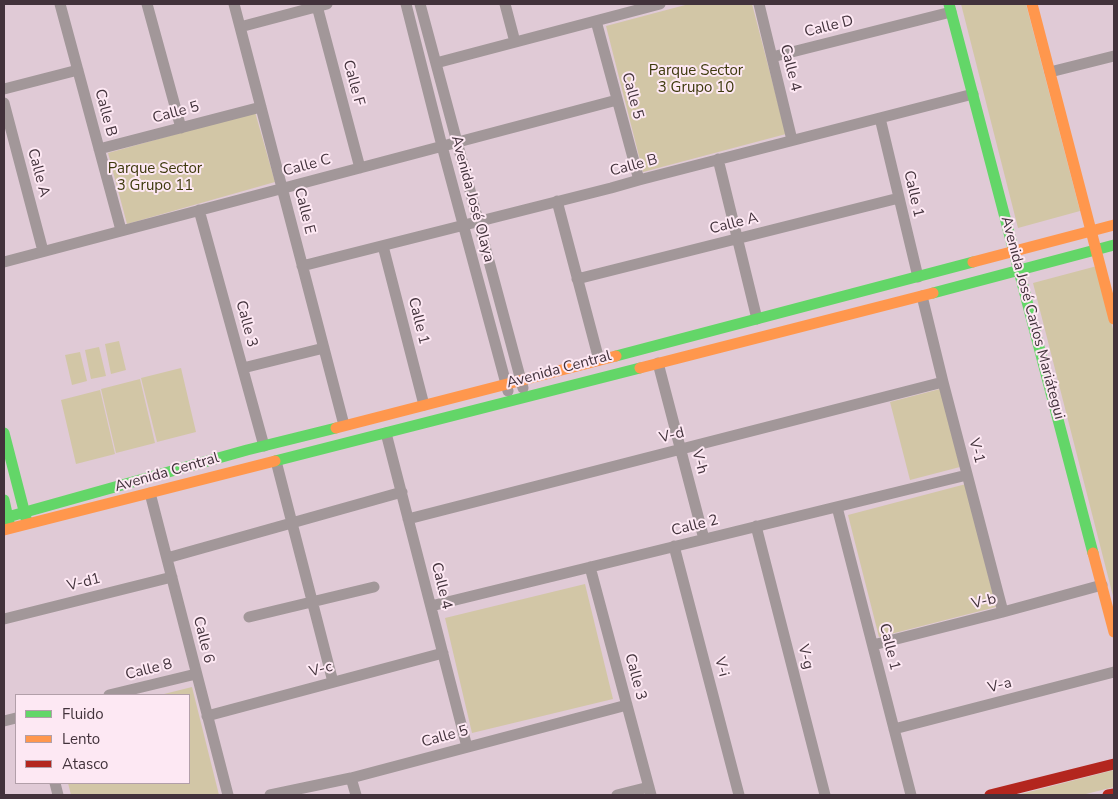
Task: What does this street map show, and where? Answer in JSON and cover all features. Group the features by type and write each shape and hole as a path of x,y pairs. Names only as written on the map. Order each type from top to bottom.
{"street":[{"name":"Calle B","path":"60,4 121,230"},
{"path":"147,4 181,128"},
{"name":"Calle E","path":"234,4 344,425"},
{"name":"Avenida José Olaya","path":"406,4 510,401"},
{"name":"Avenida José Olaya","path":"420,4 525,397"},
{"path":"505,4 515,42"},
{"path":"436,63 660,4"},
{"name":"Calle 4","path":"759,4 792,140"},
{"path":"1032,4 1114,319"},
{"path":"240,27 322,5"},
{"name":"Calle F","path":"322,5 360,168"},
{"name":"Calle D","path":"772,57 950,8"},
{"name":"Avenida José Carlos Mariátegui","path":"950,8 1114,632"},
{"name":"Calle 5","path":"596,21 639,180"},
{"path":"1050,72 1114,56"},
{"path":"4,89 78,70"},
{"name":"Calle B","path":"302,266 973,94"},
{"name":"Calle C","path":"4,262 617,100"},
{"name":"Calle A","path":"4,103 43,251"},
{"name":"Calle 5","path":"99,149 261,107"},
{"name":"Calle 1","path":"880,118 918,277"},
{"path":"718,159 757,319"},
{"name":"Calle A","path":"578,279 899,198"},
{"path":"557,201 599,360"},
{"name":"Calle 3","path":"199,210 264,446"},
{"name":"Avenida Central","path":"6,517 264,446 521,381 1114,225"},
{"name":"Avenida Central","path":"7,529 922,296 1114,245"},
{"name":"Calle 1","path":"383,246 424,405"},
{"name":"V-1","path":"922,296 1003,612"},
{"path":"243,368 324,348"},
{"name":"V-h","path":"658,363 704,539"},
{"name":"V-d","path":"408,519 943,382"},
{"path":"4,433 28,524"},
{"name":"Calle 4","path":"386,433 467,747"},
{"path":"276,461 333,682"},
{"name":"Calle 2","path":"431,606 967,475"},
{"path":"167,558 402,492"},
{"name":"Calle 6","path":"150,493 228,795"},
{"path":"4,500 7,529"},
{"name":"Calle 1","path":"837,507 911,795"},
{"name":"V-g","path":"756,526 826,795"},
{"name":"V-i","path":"674,546 740,795"},
{"name":"Calle 3","path":"590,567 650,791"},
{"name":"V-d1","path":"4,619 172,577"},
{"name":"V-b","path":"873,645 1102,585"},
{"path":"249,617 374,587"},
{"name":"V-c","path":"207,716 443,653"},
{"name":"V-a","path":"894,729 1114,672"},
{"name":"Calle 8","path":"112,694 196,674"},
{"name":"Calle 5","path":"270,795 351,778 627,705"},
{"path":"990,795 1114,764"},
{"path":"351,778 356,795"},
{"path":"616,795 650,791"},
{"path":"1108,795 1114,794"}],"green space":[{"name":"Parque Sector 3 Grupo 10","path":"689,4 752,4 786,134 643,172 606,26"},
{"path":"961,4 1026,4 1080,211 1018,228"},
{"name":"Parque Sector 3 Grupo 11","path":"255,112 275,182 127,224 108,153"},
{"path":"1097,266 1114,333 1114,600 1033,283"},
{"path":"119,341 126,370 111,374 105,344"},
{"path":"99,347 106,376 91,379 85,350"},
{"path":"80,352 87,381 72,385 65,355"},
{"path":"181,368 196,432 157,442 141,378"},
{"path":"140,379 155,443 116,453 101,389"},
{"path":"940,389 960,467 910,480 890,402"},
{"path":"100,390 115,454 76,464 61,400"},
{"path":"966,484 996,607 879,637 848,515"},
{"path":"585,584 613,699 472,733 445,618"},
{"path":"192,687 219,795 71,795 68,784 190,784 190,694 164,694"},
{"path":"1114,770 1114,787 1082,795 1017,795"}],"traffic: fast":[{"path":"949,4 1093,553"},
{"path":"933,293 1114,245"},
{"path":"616,356 973,262"},
{"path":"275,461 640,368"},
{"path":"4,518 247,450 336,428"},
{"path":"4,433 27,522"},
{"path":"4,500 10,527"}],"traffic: slow":[{"path":"1032,4 1114,319"},
{"path":"973,262 1114,225"},
{"path":"640,368 933,293"},
{"path":"336,428 616,356"},
{"path":"4,530 275,461"},
{"path":"1093,553 1114,632"}],"traffic: jam":[{"path":"990,795 1114,764"},
{"path":"1108,795 1114,794"}]}
